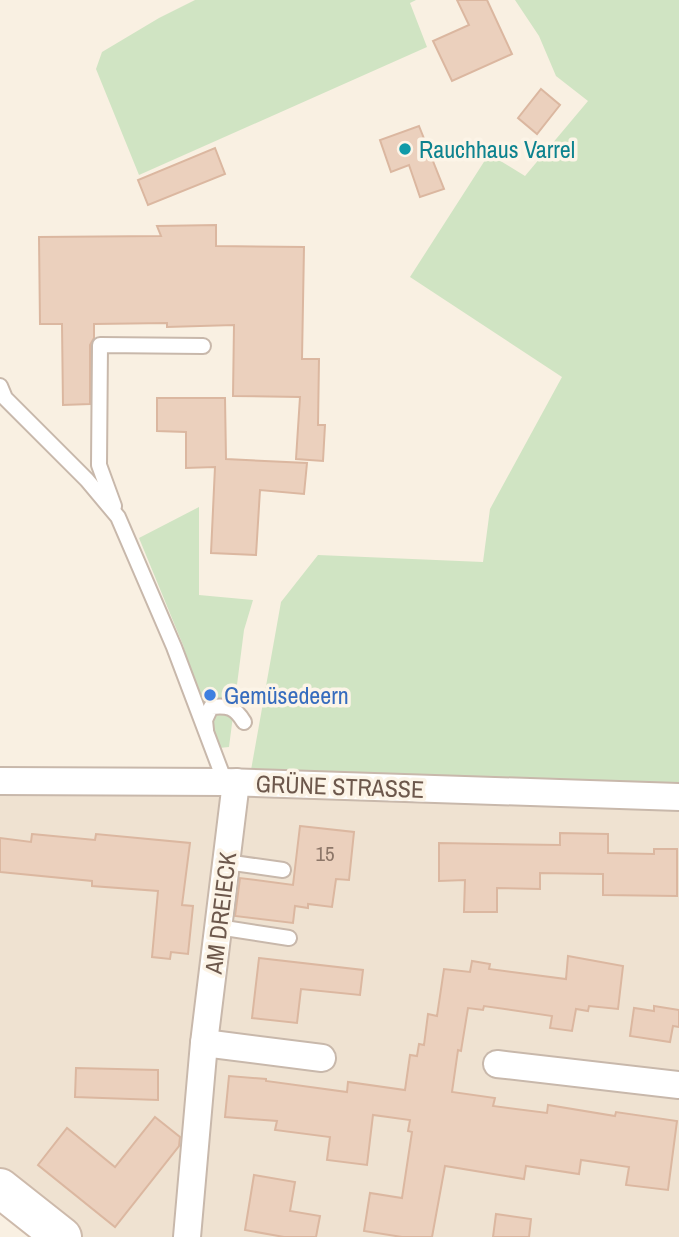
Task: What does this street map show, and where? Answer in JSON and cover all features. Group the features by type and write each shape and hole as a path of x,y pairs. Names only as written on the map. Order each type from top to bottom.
{"main road":[{"path":"0,1188 62,1237"}],"street":[{"name":"GRÜNE STRASSE","path":"0,780 231,782 679,797"},
{"name":"AM DREIECK","path":"187,1237 204,1043 226,862 231,782"},
{"path":"204,1043 322,1059"},
{"path":"497,1064 679,1086"}],"lane":[{"path":"203,346 100,345 99,465 206,732 231,782"},
{"path":"2,394 87,480 118,517"},
{"path":"206,732 205,720 211,707 226,705 238,712 244,722"},
{"path":"226,862 283,870"},
{"path":"218,927 289,938"}],"shaded area":[{"path":"0,772 679,785 679,1237 80,1237 0,1173"}],"green space":[{"path":"195,0 416,0 410,3 427,47 139,175 96,69 102,52"},
{"path":"515,0 679,0 679,785 251,770 281,602 318,555 483,562 490,509 562,377 410,277 489,154 525,176 588,101 556,76 539,36"},
{"path":"199,507 199,595 253,600 244,630 229,747 219,748 202,708 183,645 139,538"}],"building":[{"path":"457,0 487,0 512,54 452,81 433,41 469,25"},
{"path":"541,89 560,105 537,134 518,118"},
{"path":"419,126 444,189 420,197 409,165 391,172 380,140"},
{"path":"215,148 225,174 148,205 138,180"},
{"path":"216,225 216,246 304,247 302,359 319,359 318,425 325,425 323,461 296,459 300,397 233,396 234,325 167,327 167,323 94,324 94,338 90,345 90,404 63,405 62,324 40,324 39,237 161,236 157,226"},
{"path":"157,398 225,398 226,459 307,463 304,494 260,490 256,555 211,553 215,467 186,468 186,432 157,431"},
{"path":"300,826 354,832 349,880 336,879 332,907 308,904 308,908 295,906 293,923 235,916 240,878 293,885"},
{"path":"560,833 608,834 608,853 654,854 654,849 677,849 677,896 603,895 603,874 540,873 540,889 497,888 497,912 464,912 465,880 439,881 439,843 560,845"},
{"path":"32,834 95,840 96,834 190,843 182,905 193,906 188,954 171,952 170,959 152,957 158,891 92,886 92,881 0,872 0,838 31,842"},
{"path":"568,956 623,966 618,1009 589,1006 588,1011 576,1009 572,1031 550,1028 552,1016 484,1006 483,1010 468,1008 452,1092 495,1098 493,1106 547,1113 548,1105 615,1116 616,1112 677,1121 668,1190 626,1185 629,1167 581,1160 579,1174 526,1166 524,1179 445,1166 432,1237 402,1237 364,1231 370,1193 402,1198 412,1132 408,1131 410,1120 373,1115 367,1165 327,1160 330,1137 275,1130 277,1121 225,1117 229,1076 347,1092 348,1082 405,1090 410,1055 417,1056 419,1044 424,1045 428,1014 437,1016 444,969 470,972 472,961 490,964 489,969 566,979"},
{"path":"259,958 363,970 360,995 301,989 297,1023 252,1018"},
{"path":"654,1006 679,1010 679,1027 673,1026 670,1042 630,1036 634,1008 654,1011"},
{"path":"76,1068 158,1070 158,1100 75,1097"},
{"path":"155,1117 180,1137 179,1146 115,1227 38,1165 67,1128 115,1167"},
{"path":"254,1175 295,1182 290,1211 320,1216 316,1237 284,1237 245,1230"},
{"path":"496,1214 531,1219 529,1237 493,1237"}],"place":[{"name":"Rauchhaus Varrel","path":"405,149"},
{"name":"Gemüsedeern","path":"210,695"}]}
